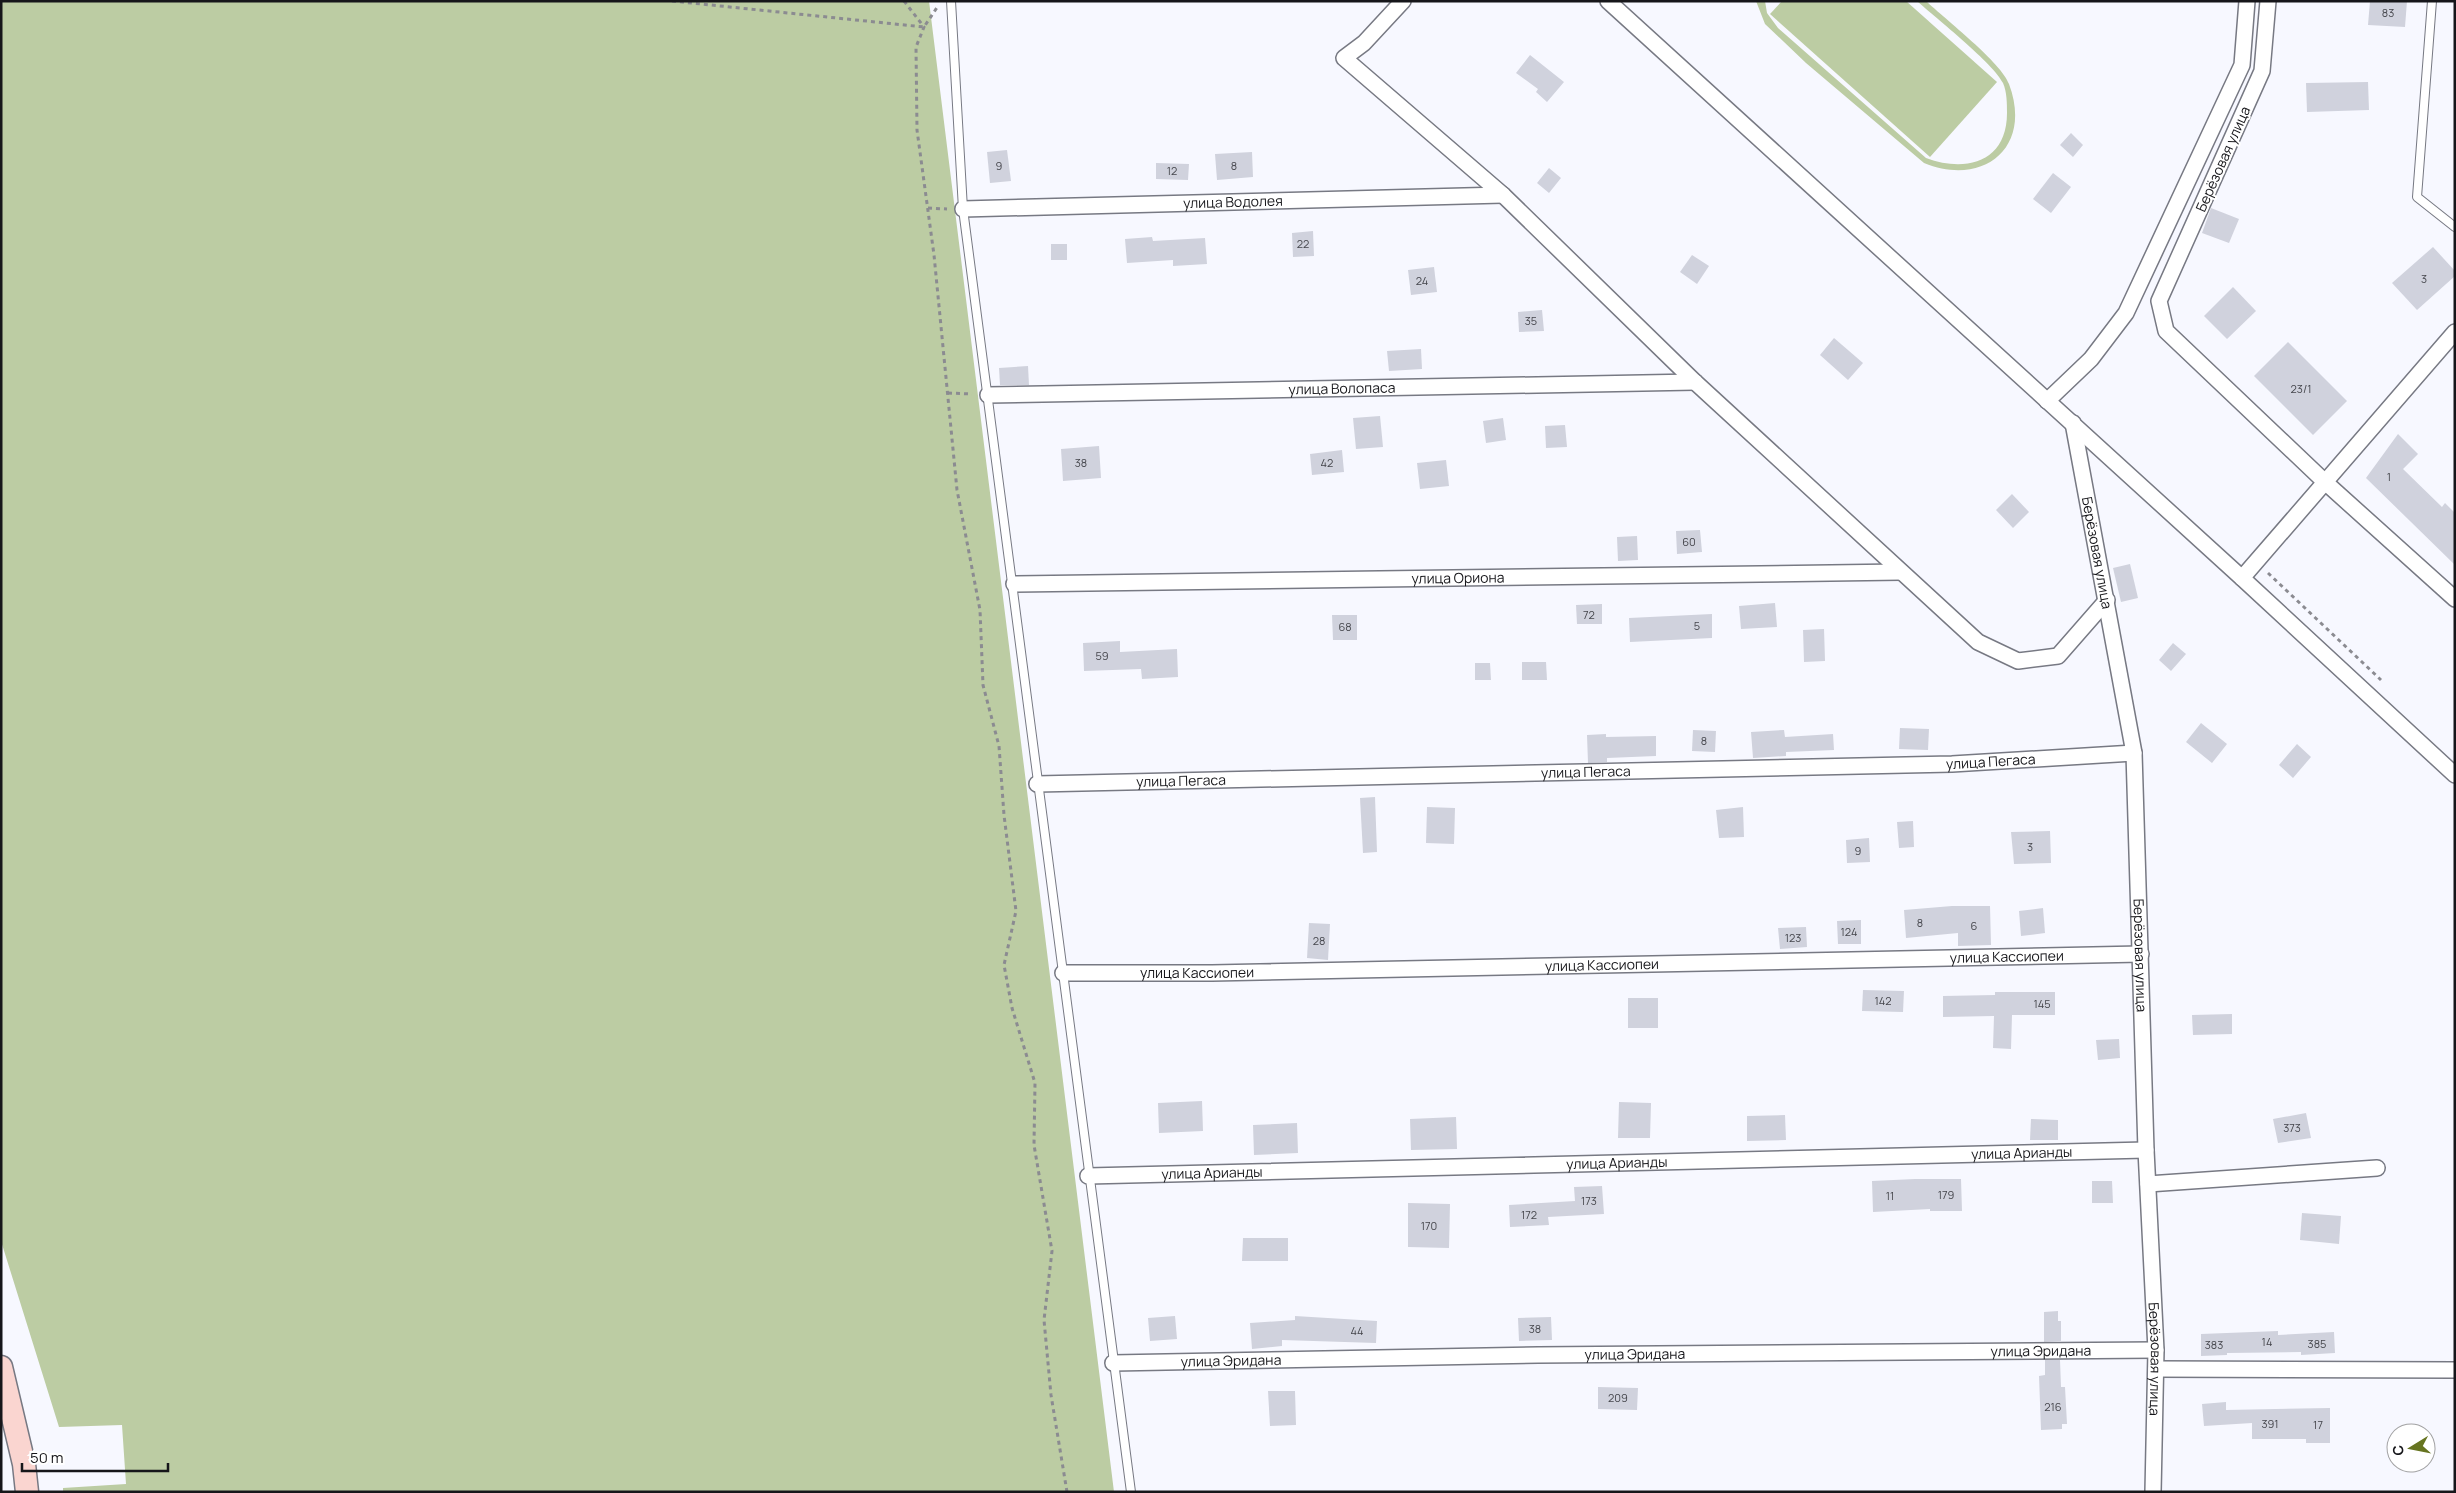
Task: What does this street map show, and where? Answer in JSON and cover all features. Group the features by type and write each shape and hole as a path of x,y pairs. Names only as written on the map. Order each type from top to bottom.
{"street":[{"path":"1403,1 1364,43 1344,58 1504,195 1695,382 1978,642 2018,661 2058,656 2107,600"},
{"path":"1608,1 2073,423 2455,775"},
{"path":"2047,401 2090,359 2126,313 2242,65 2247,1"},
{"name":"Берёзовая улица","path":"2268,1 2262,71 2159,300 2166,331 2325,482 2455,599"},
{"name":"улица Водолея","path":"963,209 1504,195"},
{"path":"2242,578 2455,332"},
{"name":"улица Волопаса","path":"988,395 1695,382"},
{"name":"Берёзовая улица","path":"2073,423 2134,753 2146,1150 2156,1350 2153,1492"},
{"name":"улица Ориона","path":"1014,584 1901,572"},
{"name":"улица Пегаса","path":"1037,784 1952,764 2134,753"},
{"name":"улица Кассиопеи","path":"1063,973 1212,973 2141,954"},
{"name":"улица Арианды","path":"1088,1176 2146,1150"},
{"path":"2148,1184 2377,1168"},
{"name":"улица Эридана","path":"1114,1362 1568,1355 2156,1350"},
{"path":"1,1367 24,1464 27,1492"},
{"path":"2156,1369 2455,1370"}],"lane":[{"path":"951,1 963,209 1014,584 1037,784 1131,1492"},
{"path":"2432,1 2417,197 2455,227"}],"path":[{"path":"672,1 924,27"},
{"path":"904,1 924,27"},
{"path":"941,1 924,27 916,47 917,130 934,255 957,490 980,610 983,685 999,746 1004,815 1016,911 1004,965 1012,1008 1035,1083 1034,1144 1052,1251 1044,1320 1051,1395 1067,1492"},
{"path":"948,393 988,395"},
{"path":"2256,562 2384,683"}],"green space":[{"path":"1,1 929,1 1114,1492 63,1492 63,1488 126,1484 122,1425 59,1427 1,1241"},
{"path":"1756,1 1765,1 1767,13 1778,28 1926,158 1956,164 1982,160 1992,153 2000,143 2005,130 2007,106 2003,83 1977,53 1917,1 1926,1 1985,53 2004,75 2009,84 2015,107 2014,127 2008,143 1998,156 1983,165 1966,170 1946,169 1924,163 1806,63 1765,24"},
{"path":"1782,1 1906,1 1997,82 1930,157 1770,14"}],"building":[{"path":"2370,1 2407,1 2405,27 2368,25"},
{"path":"1530,55 1564,82 1547,102 1536,92 1538,89 1516,73"},
{"path":"2368,82 2369,110 2307,112 2306,83"},
{"path":"2071,133 2083,145 2073,157 2060,145"},
{"path":"1007,150 1011,181 990,183 987,152"},
{"path":"1252,152 1253,177 1217,180 1215,154"},
{"path":"1156,163 1189,164 1188,180 1156,179"},
{"path":"1549,168 1561,178 1549,193 1537,183"},
{"path":"2053,173 2071,187 2051,213 2033,199"},
{"path":"2211,208 2239,219 2229,243 2202,233"},
{"path":"1313,231 1314,256 1293,257 1292,233"},
{"path":"1152,237 1153,241 1205,238 1207,264 1173,266 1173,260 1127,263 1125,239"},
{"path":"1051,244 1067,244 1067,260 1051,260"},
{"path":"2433,247 2455,271 2455,276 2417,310 2392,283"},
{"path":"1692,255 1709,266 1697,284 1680,272"},
{"path":"1434,267 1437,292 1411,295 1408,270"},
{"path":"2233,287 2256,311 2227,339 2204,316"},
{"path":"1542,310 1544,331 1519,332 1518,312"},
{"path":"1834,338 1863,363 1848,380 1820,355"},
{"path":"2288,342 2347,401 2313,435 2254,376"},
{"path":"1421,349 1422,369 1389,371 1387,351"},
{"path":"1028,366 1029,385 1000,385 999,368"},
{"path":"1380,416 1383,447 1356,449 1353,418"},
{"path":"1503,418 1506,440 1486,443 1483,421"},
{"path":"1565,425 1567,447 1546,448 1545,426"},
{"path":"2398,434 2418,454 2403,469 2442,507 2445,503 2455,513 2455,565 2366,478"},
{"path":"1099,446 1101,478 1063,481 1061,449"},
{"path":"1342,450 1344,472 1312,475 1310,454"},
{"path":"1446,460 1449,486 1420,489 1417,463"},
{"path":"2012,494 2029,512 2013,528 1996,510"},
{"path":"1700,530 1702,552 1677,554 1676,531"},
{"path":"1637,536 1638,560 1618,561 1617,537"},
{"path":"2130,564 2138,598 2121,602 2113,568"},
{"path":"1775,603 1777,627 1741,629 1739,606"},
{"path":"1602,604 1602,624 1577,624 1576,605"},
{"path":"1712,614 1712,638 1630,642 1629,618"},
{"path":"1332,615 1357,615 1357,640 1333,640"},
{"path":"1824,629 1825,661 1804,662 1803,630"},
{"path":"1120,641 1120,652 1177,649 1178,677 1142,679 1141,669 1084,671 1083,643"},
{"path":"2173,643 2186,654 2171,671 2159,660"},
{"path":"1522,662 1546,662 1547,680 1522,680"},
{"path":"1475,663 1490,663 1491,680 1475,680"},
{"path":"2201,723 2227,744 2212,763 2186,742"},
{"path":"1900,728 1929,729 1928,750 1899,749"},
{"path":"1693,730 1716,731 1715,752 1692,751"},
{"path":"1784,730 1785,737 1833,734 1834,750 1786,752 1786,756 1753,758 1751,732"},
{"path":"1606,734 1606,737 1656,736 1656,756 1607,758 1607,762 1588,763 1587,735"},
{"path":"2297,744 2311,757 2293,778 2279,765"},
{"path":"1375,797 1377,852 1363,853 1360,798"},
{"path":"1427,807 1455,808 1454,844 1426,843"},
{"path":"1743,807 1744,837 1719,838 1716,810"},
{"path":"1913,821 1914,847 1899,848 1897,822"},
{"path":"2050,831 2051,863 2014,864 2011,832"},
{"path":"1869,838 1870,862 1847,863 1846,840"},
{"path":"1952,906 1990,906 1991,945 1958,946 1958,933 1906,938 1904,910"},
{"path":"2043,908 2045,933 2021,936 2019,911"},
{"path":"1861,920 1861,944 1838,944 1837,921"},
{"path":"1309,923 1330,924 1328,960 1307,958"},
{"path":"1806,927 1807,947 1780,949 1778,928"},
{"path":"1863,990 1904,991 1903,1012 1862,1011"},
{"path":"1995,992 2055,992 2055,1015 2012,1015 2011,1049 1993,1048 1994,1016 1943,1017 1943,996 1995,995"},
{"path":"1628,998 1658,998 1658,1028 1628,1028"},
{"path":"2232,1014 2232,1034 2193,1035 2192,1015"},
{"path":"2119,1039 2120,1058 2098,1060 2096,1040"},
{"path":"1202,1101 1203,1131 1159,1133 1158,1103"},
{"path":"1619,1102 1651,1103 1650,1138 1618,1138"},
{"path":"2306,1113 2311,1138 2278,1143 2273,1119"},
{"path":"1785,1115 1786,1140 1747,1141 1747,1116"},
{"path":"1456,1117 1457,1149 1411,1150 1410,1119"},
{"path":"2031,1119 2058,1120 2058,1140 2030,1140"},
{"path":"1297,1123 1298,1153 1254,1155 1253,1125"},
{"path":"1961,1179 1962,1211 1930,1211 1930,1209 1873,1212 1872,1181"},
{"path":"2092,1181 2112,1181 2113,1203 2092,1203"},
{"path":"1602,1186 1604,1214 1548,1217 1549,1225 1510,1227 1509,1205 1575,1201 1574,1187"},
{"path":"1408,1203 1450,1204 1449,1248 1408,1247"},
{"path":"2302,1213 2341,1216 2339,1244 2300,1240"},
{"path":"1243,1238 1288,1238 1288,1261 1242,1261"},
{"path":"2058,1311 2058,1321 2061,1321 2061,1341 2044,1342 2044,1312"},
{"path":"1175,1316 1177,1339 1150,1341 1148,1318"},
{"path":"1295,1316 1377,1321 1376,1343 1282,1340 1282,1346 1252,1349 1250,1323 1295,1320"},
{"path":"1551,1317 1552,1340 1519,1341 1518,1318"},
{"path":"2278,1331 2278,1335 2334,1332 2335,1353 2301,1355 2301,1352 2227,1353 2227,1355 2201,1356 2201,1334"},
{"path":"2045,1360 2060,1360 2061,1387 2065,1387 2067,1424 2062,1424 2062,1429 2041,1430 2039,1376 2045,1375"},
{"path":"1598,1387 1638,1388 1637,1410 1598,1409"},
{"path":"1268,1391 1295,1391 1296,1425 1270,1426"},
{"path":"2226,1402 2226,1410 2330,1408 2330,1443 2306,1443 2306,1439 2252,1439 2252,1423 2204,1426 2202,1404"}]}
